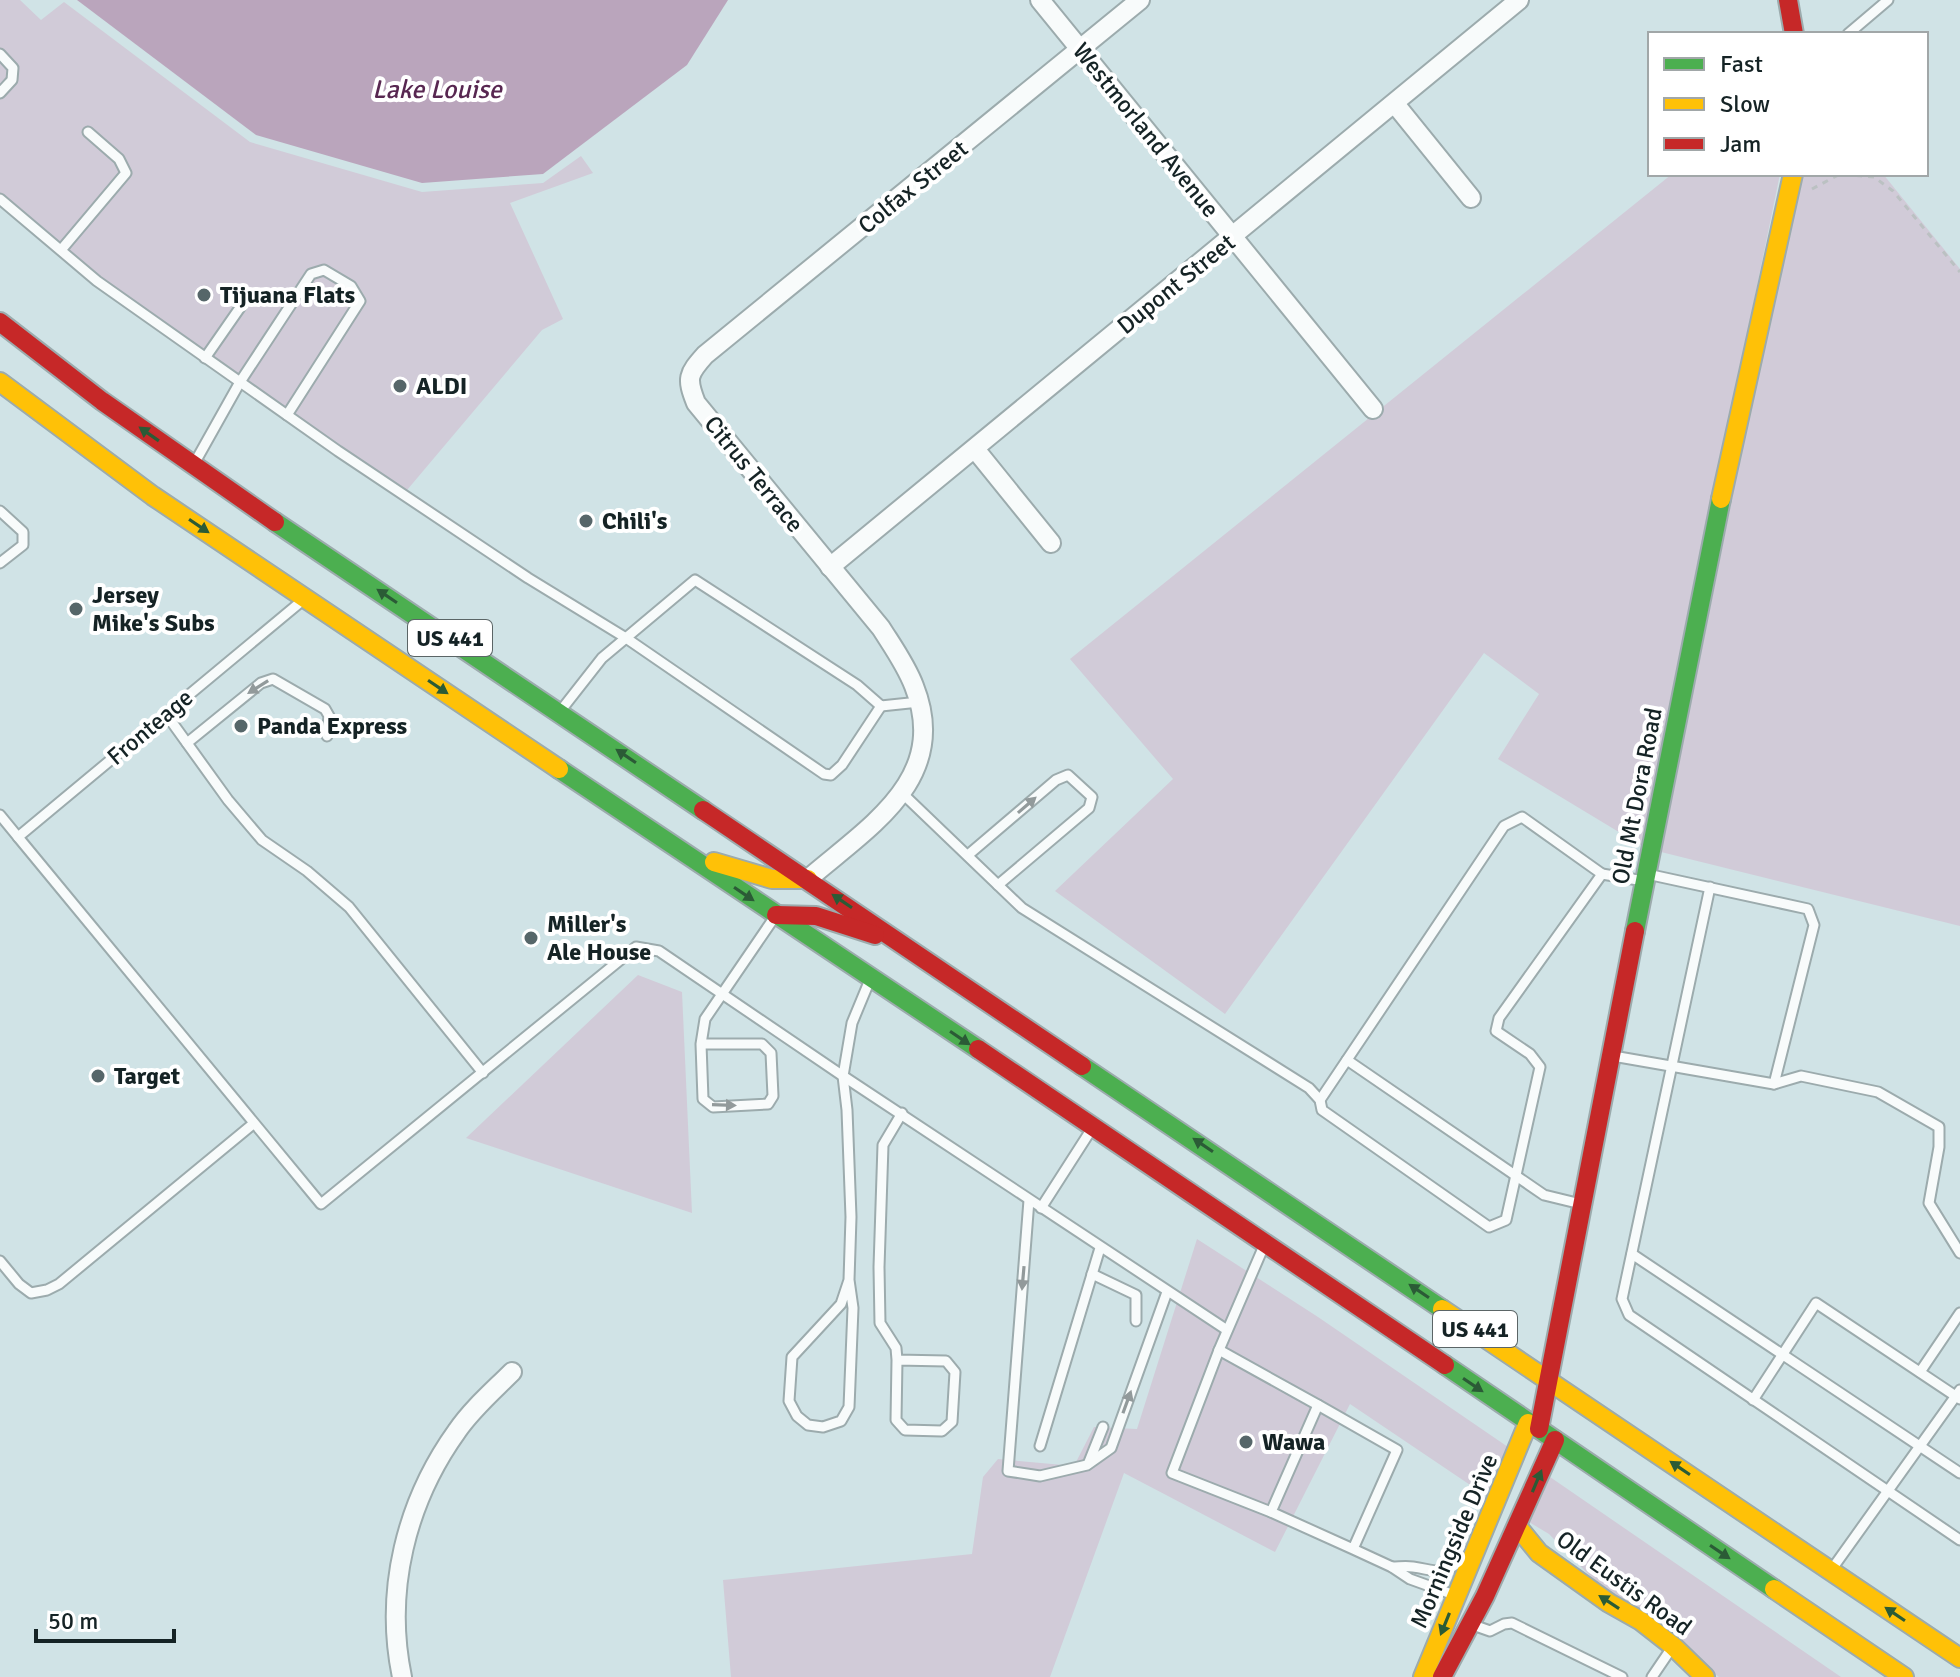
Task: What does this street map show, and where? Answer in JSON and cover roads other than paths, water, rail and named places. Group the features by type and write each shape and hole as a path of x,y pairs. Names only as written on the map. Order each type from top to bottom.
{"main road":[{"path":"1788,0 1794,32"},
{"name":"Old Mt Dora Road","path":"1541,1431 1548,1378 1735,433 1789,204 1793,176"},
{"name":"US 441","path":"0,322 193,466 1960,1658"},
{"name":"US 441","path":"0,382 153,496 1093,1127 1904,1677"},
{"path":"679,850 773,881 808,879"},
{"path":"776,915 816,916 907,945"},
{"name":"Morningside Drive","path":"1423,1677 1498,1499 1541,1431"},
{"name":"Morningside Drive","path":"1442,1677 1517,1526 1541,1431"},
{"name":"Old Eustis Road","path":"1517,1526 1539,1553 1673,1646 1705,1677"},
{"path":"1457,1596 1480,1605"}],"street":[{"name":"Westmorland Avenue","path":"1040,0 1373,409"},
{"name":"Colfax Street","path":"690,376 705,355 1140,0"},
{"name":"Dupont Street","path":"830,567 1519,0"},
{"path":"1395,104 1471,198"},
{"name":"Citrus Terrace","path":"690,376 696,403 881,628 904,665 919,702 923,737 919,762 902,793 885,812 808,879"},
{"path":"975,449 1051,543"},
{"path":"402,1677 396,1631 397,1597 409,1522 423,1489 456,1432 512,1372"}],"lane":[{"path":"1850,32 1888,0"},
{"path":"0,54 13,68 12,80 0,93"},
{"path":"61,250 126,173 119,159 88,132"},
{"path":"0,199 97,281 205,358 528,578 626,638 824,774 831,775 842,765 881,706"},
{"path":"193,466 240,382 311,274 324,270 351,286 360,301 287,415"},
{"path":"205,358 246,299"},
{"path":"0,511 23,532 23,545 0,563"},
{"path":"560,712 602,658 695,580 857,685 881,706 919,702"},
{"name":"Fronteage","path":"18,837 306,598"},
{"path":"187,743 261,683 273,679 325,709 329,716 327,736"},
{"path":"166,714 228,800 262,840 307,871 349,907 483,1073"},
{"path":"968,855 1056,780 1068,775 1092,797 1089,808 998,885"},
{"path":"902,793 1022,908 1309,1088 1320,1100 1322,1110 1489,1227 1506,1220 1540,1067 1530,1054 1496,1031 1499,1018 1602,874"},
{"path":"0,815 321,1204 636,947 659,951 1227,1330"},
{"path":"1320,1100 1504,826 1522,817 1602,874 1710,887 1808,909 1814,925 1774,1084"},
{"path":"1710,887 1622,1299 1629,1315 1960,1540"},
{"path":"701,1044 762,1044 771,1053 773,1096 768,1104 713,1107 703,1099 701,1044 705,1019 776,915"},
{"path":"849,1280 841,1304 792,1357 789,1401 797,1416 808,1425 823,1427 841,1421 849,1407 853,1308 849,1280 851,1217 843,1076 852,1023 870,979"},
{"path":"1613,1056 1774,1084 1801,1076 1878,1092 1939,1127 1939,1147 1929,1203 1960,1253"},
{"path":"1347,1060 1544,1195 1583,1205"},
{"path":"897,1360 946,1361 955,1372 952,1422 942,1431 905,1430 896,1420 896,1348 880,1323 883,1145 902,1113"},
{"path":"0,1261 31,1293 59,1284 253,1124"},
{"path":"1041,1208 1093,1127"},
{"path":"1029,1200 1008,1471 1040,1476 1087,1465 1111,1448 1167,1292"},
{"path":"1265,1244 1227,1330 1172,1473 1271,1512 1392,1567 1410,1579 1457,1596"},
{"path":"1040,1446 1100,1248"},
{"path":"1632,1254 1960,1473"},
{"path":"1092,1274 1136,1295 1136,1321"},
{"path":"1753,1400 1816,1303 1959,1395 1831,1570"},
{"path":"1920,1372 1960,1313"},
{"path":"1219,1350 1397,1450 1353,1549"},
{"path":"1271,1512 1318,1405"},
{"path":"1087,1465 1103,1427"},
{"path":"1392,1567 1413,1567 1434,1573 1449,1569 1461,1560 1490,1500 1498,1499"},
{"path":"1470,1624 1490,1631 1512,1623 1622,1677"},
{"path":"1652,1677 1673,1646"}],"water":[{"name":"Lake Louise","path":"77,0 728,0 687,65 543,174 422,183 256,135"}],"place":[{"name":"Tijuana Flats","path":"204,295"},
{"name":"ALDI","path":"400,386"},
{"name":"Chili's","path":"586,521"},
{"name":"Jersey Mike's Subs","path":"76,609"},
{"name":"Panda Express","path":"241,726"},
{"name":"Miller's Ale House","path":"531,938"},
{"name":"Target","path":"98,1076"},
{"name":"Wawa","path":"1246,1442"}]}
